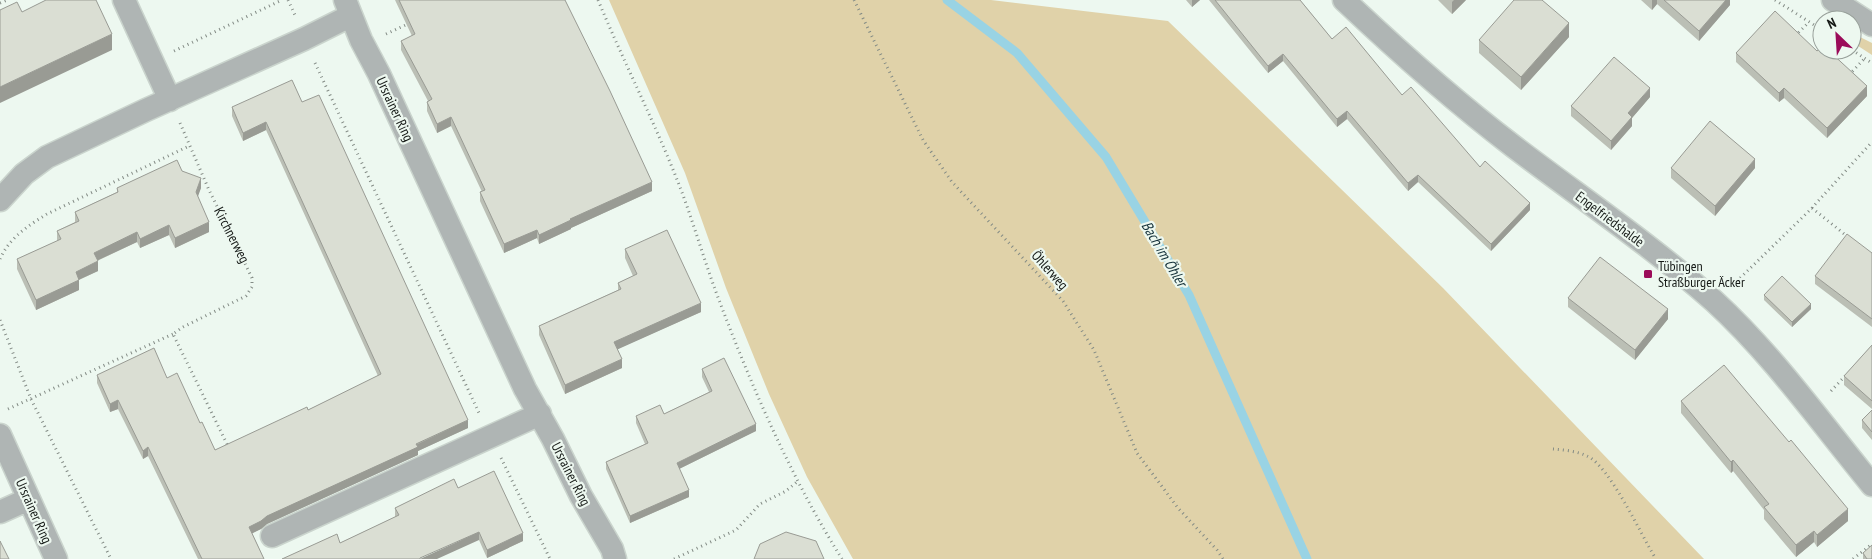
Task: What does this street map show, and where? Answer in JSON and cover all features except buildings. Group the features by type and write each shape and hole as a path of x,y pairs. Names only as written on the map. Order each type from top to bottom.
{"street":[{"path":"124,0 170,100"},
{"name":"Engelfriedshalde","path":"1344,0 1511,145 1660,257 1714,302 1784,376 1872,485"},
{"path":"1833,0 1872,26"},
{"name":"Ursrainer Ring","path":"0,200 24,174 47,157 304,39 347,8 363,46 379,74 525,389 540,414 581,496 612,549 615,559"},
{"path":"272,536 540,414"},
{"name":"Ursrainer Ring","path":"0,435 56,559"},
{"path":"0,512 29,499"}],"path":[{"path":"0,3 7,0"},
{"path":"152,61 282,0"},
{"path":"288,0 304,39 490,436 550,559"},
{"path":"598,0 676,178 717,292 760,399 798,481 826,534 842,559"},
{"name":"Öhlerweg","path":"854,0 923,140 952,182 1063,301 1094,350 1137,453 1178,508 1223,559"},
{"path":"1775,0 1812,24"},
{"path":"363,46 411,22"},
{"path":"1793,38 1809,22"},
{"path":"1862,56 1872,63"},
{"path":"1847,77 1865,58"},
{"name":"Kirchnerweg","path":"0,413 173,334 183,327 246,296 252,287 252,278 247,265 189,146 170,100"},
{"path":"1714,302 1779,242 1872,142"},
{"path":"0,259 4,249 15,237 29,225 47,214 189,146"},
{"path":"1812,208 1850,238"},
{"path":"0,320 31,399 111,559"},
{"path":"173,334 229,448"},
{"path":"1840,381 1853,367"},
{"path":"1553,448 1588,456 1600,465 1612,481 1656,559"},
{"path":"674,559 736,530 760,504 798,481"},
{"path":"1853,559 1872,544"}],"shaded area":[{"path":"609,0 991,0 1168,21 1443,288 1704,559 853,559 807,477 769,394 726,288 685,173"},
{"path":"1862,38 1872,43 1872,55 1862,48"}],"waterway":[{"name":"Bach im Öhler","path":"947,0 1017,53 1106,157 1189,295 1307,559"}],"place":[{"name":"Tübingen Straßburger Äcker","path":"1648,274"}]}
